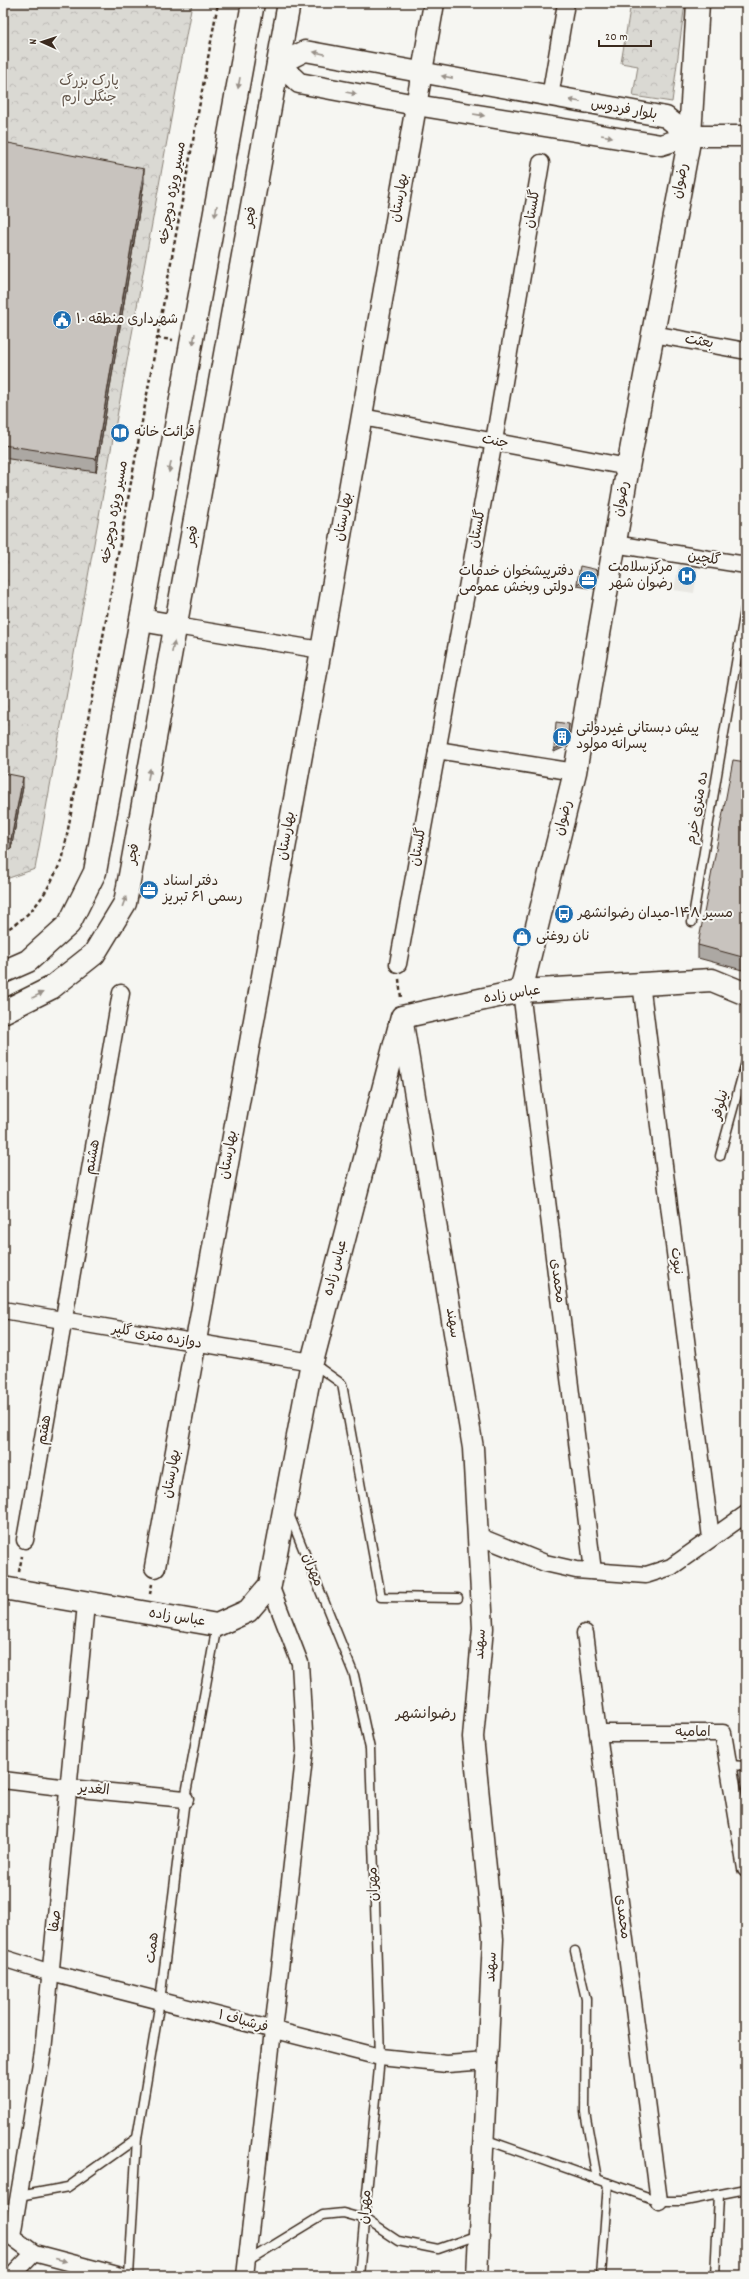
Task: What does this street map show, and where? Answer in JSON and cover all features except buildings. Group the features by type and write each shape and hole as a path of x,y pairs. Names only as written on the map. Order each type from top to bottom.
{"main road":[{"path":"3,972 28,961 69,924 95,872 253,3"},
{"name":"فجر","path":"3,1012 51,988 94,954 125,902 290,3"},
{"name":"رضوان","path":"521,991 575,772 614,544 690,136 698,3"},
{"path":"244,58 279,64"},
{"path":"141,620 176,626"},
{"name":"عباس زاده","path":"9,1589 86,1604 217,1625 248,1611 270,1585 312,1362 402,1017 521,991 712,980 746,994"}],"street":[{"path":"421,72 434,3"},
{"path":"546,125 566,3"},
{"name":"بلوار فردوس","path":"305,51 666,117 690,136 661,145 416,104 299,83 279,64 305,51"},
{"name":"بهارستان","path":"155,1567 321,650 421,72"},
{"path":"690,136 746,136"},
{"name":"گلستان","path":"398,964 494,441 541,163"},
{"name":"بعثت","path":"653,334 746,351"},
{"name":"جنت","path":"362,417 628,467"},
{"name":"گلچین","path":"614,544 746,566"},
{"path":"176,626 321,650"},
{"path":"437,750 575,772"},
{"name":"نبوت","path":"641,983 711,1538"},
{"name":"محمدی","path":"521,991 593,1571"},
{"name":"هشتم","path":"64,1321 121,993"},
{"name":"سهند","path":"402,1017 473,1448 483,1628 473,1737 493,1939 477,2276"},
{"name":"دوازده متری گلپر","path":"3,1310 312,1362"},
{"name":"هفتم","path":"25,1540 64,1321"},
{"path":"478,1536 545,1563 593,1571 646,1575 671,1568 746,1514"},
{"path":"246,2269 305,1750 300,1663 270,1585"},
{"name":"صفا","path":"8,2233 19,2196 43,2051 86,1604"},
{"name":"محمدی","path":"585,1633 659,2201"},
{"name":"امامیه","path":"598,1733 723,1733 746,1869"},
{"name":"الغدیر","path":"3,1780 185,1799"},
{"name":"فرشباف ۱","path":"3,1958 50,1973 380,2057 447,2064 487,2061"},
{"path":"8,2233 34,2253 121,2276"},
{"path":"12,2276 34,2253"}],"lane":[{"name":"ده متری خرم","path":"692,922 746,604"},
{"name":"نیلوفر","path":"720,1156 746,1062"},
{"path":"312,1362 342,1384 381,1597 458,1598"},
{"name":"مهران","path":"286,1506 354,1676 370,1749 380,2057 359,2276"},
{"name":"همت","path":"129,2276 137,2138 160,2001 185,1799 217,1625"},
{"path":"729,1765 746,1766"},
{"path":"575,1951 586,1999 585,2112 597,2179"},
{"path":"19,2196 68,2187 137,2138"},
{"path":"483,2138 659,2201 684,2201 746,2189"},
{"path":"601,2276 608,2183"},
{"path":"714,2276 719,2195"},
{"path":"246,2269 323,2214 343,2213 364,2219 398,2241 438,2249 479,2235"}],"path":[{"name":"مسیر ویژه دوچرخه","path":"3,932 22,921 46,893 63,857 218,3"},
{"path":"398,964 402,1017"},
{"path":"9,1589 25,1540"},
{"path":"147,1614 155,1567"}],"shaded area":[{"name":"مرکزسلامت رضوان شهر","path":"680,557 699,561 694,593 674,590"}],"green space":[{"name":"پارک بزرگ جنگلی ارم","path":"3,3 192,3 35,869 3,880"},
{"path":"631,3 685,3 672,102 633,96 638,66 621,63"}],"place":[{"name":"شهرداری منطقه ۱۰","path":"62,320"},
{"name":"قرائت خانه","path":"120,433"},
{"name":"مرکزسلامت رضوان شهر","path":"687,576"},
{"name":"دفترپیشخوان خدمات دولتی وبخش عمومی","path":"588,580"},
{"name":"پیش دبستانی غیردولتی پسرانه مولود","path":"562,737"},
{"name":"دفتر اسناد رسمی ۶۱ تبریز","path":"149,890"},
{"name":"مسیر ۱۴۸-میدان رضوانشهر","path":"564,914"},
{"name":"نان روغنی","path":"522,937"}],"district":[{"name":"رضوانشهر","path":"426,1715"}]}
